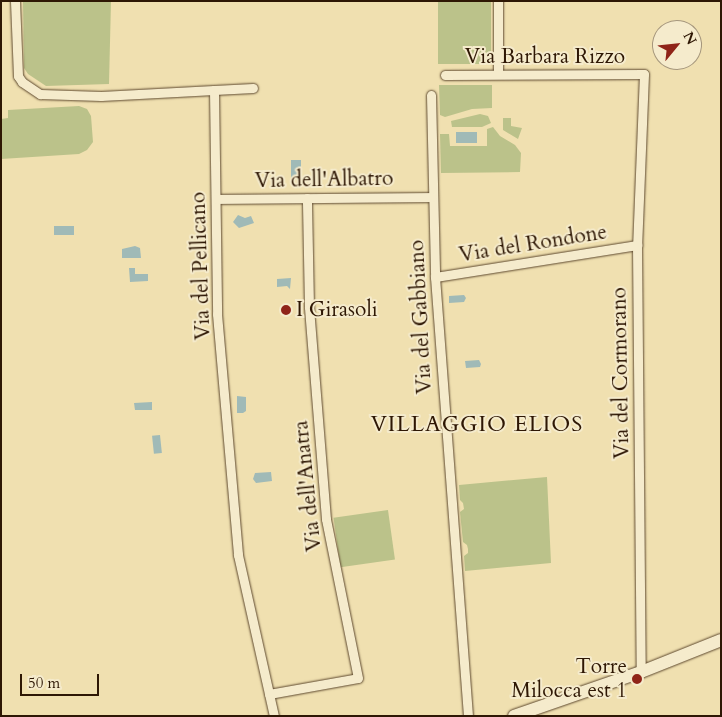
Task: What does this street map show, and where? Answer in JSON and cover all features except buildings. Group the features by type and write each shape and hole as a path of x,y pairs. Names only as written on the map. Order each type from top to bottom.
{"street":[{"path":"15,1 18,76 22,82 40,94 101,96 253,88"},
{"path":"498,1 498,74"},
{"name":"Via Barbara Rizzo","path":"446,75 644,74"},
{"name":"Via del Cormorano","path":"641,672 637,245 644,74"},
{"name":"Via del Pellicano","path":"214,90 218,314 238,555 274,716"},
{"name":"Via del Gabbiano","path":"431,94 435,277 468,716"},
{"name":"Via dell'Albatro","path":"216,199 432,196"},
{"name":"Via dell'Anatra","path":"268,694 358,678 326,519 309,306 307,198"},
{"name":"Via del Rondone","path":"435,277 637,245"},
{"path":"514,716 641,672 721,640"}],"green space":[{"path":"23,1 111,1 109,84 46,86 28,74 24,68"},
{"path":"438,1 491,1 491,64 438,64"},
{"path":"439,85 492,85 492,108 472,109 445,117 440,115"},
{"path":"79,106 87,109 91,116 93,142 87,150 79,154 1,159 1,119 8,118 8,110"},
{"path":"480,114 488,116 491,123 482,127 452,127 451,121"},
{"path":"503,118 511,118 511,126 522,128 518,139 503,130"},
{"path":"493,127 500,136 515,145 521,153 520,172 441,173 440,134 449,134 450,146 487,146 487,129"},
{"path":"547,477 551,563 465,571 464,556 468,553 468,549 467,545 463,542 460,512 464,509 463,503 460,500 459,485"},
{"path":"388,510 395,560 340,567 334,518"}],"water":[{"path":"456,132 477,132 477,143 456,143"},
{"path":"291,160 301,160 301,179 291,179"},
{"path":"238,215 245,218 251,216 254,223 239,228 233,222"},
{"path":"54,226 74,226 74,235 54,235"},
{"path":"135,246 140,248 141,258 122,258 122,249"},
{"path":"129,268 135,268 135,274 148,274 148,281 130,282"},
{"path":"291,278 290,289 287,286 277,287 277,279"},
{"path":"464,295 466,298 464,302 449,303 449,296"},
{"path":"479,360 480,367 466,368 465,361"},
{"path":"237,396 246,397 246,411 243,413 237,413"},
{"path":"152,402 152,410 135,410 134,403"},
{"path":"160,435 162,453 154,454 152,436"},
{"path":"271,472 272,481 256,483 253,479 255,473"}],"place":[{"name":"I Girasoli","path":"286,310"},
{"name":"Torre Milocca est 1","path":"637,679"}],"district":[{"name":"VILLAGGIO ELIOS","path":"477,425"}]}
